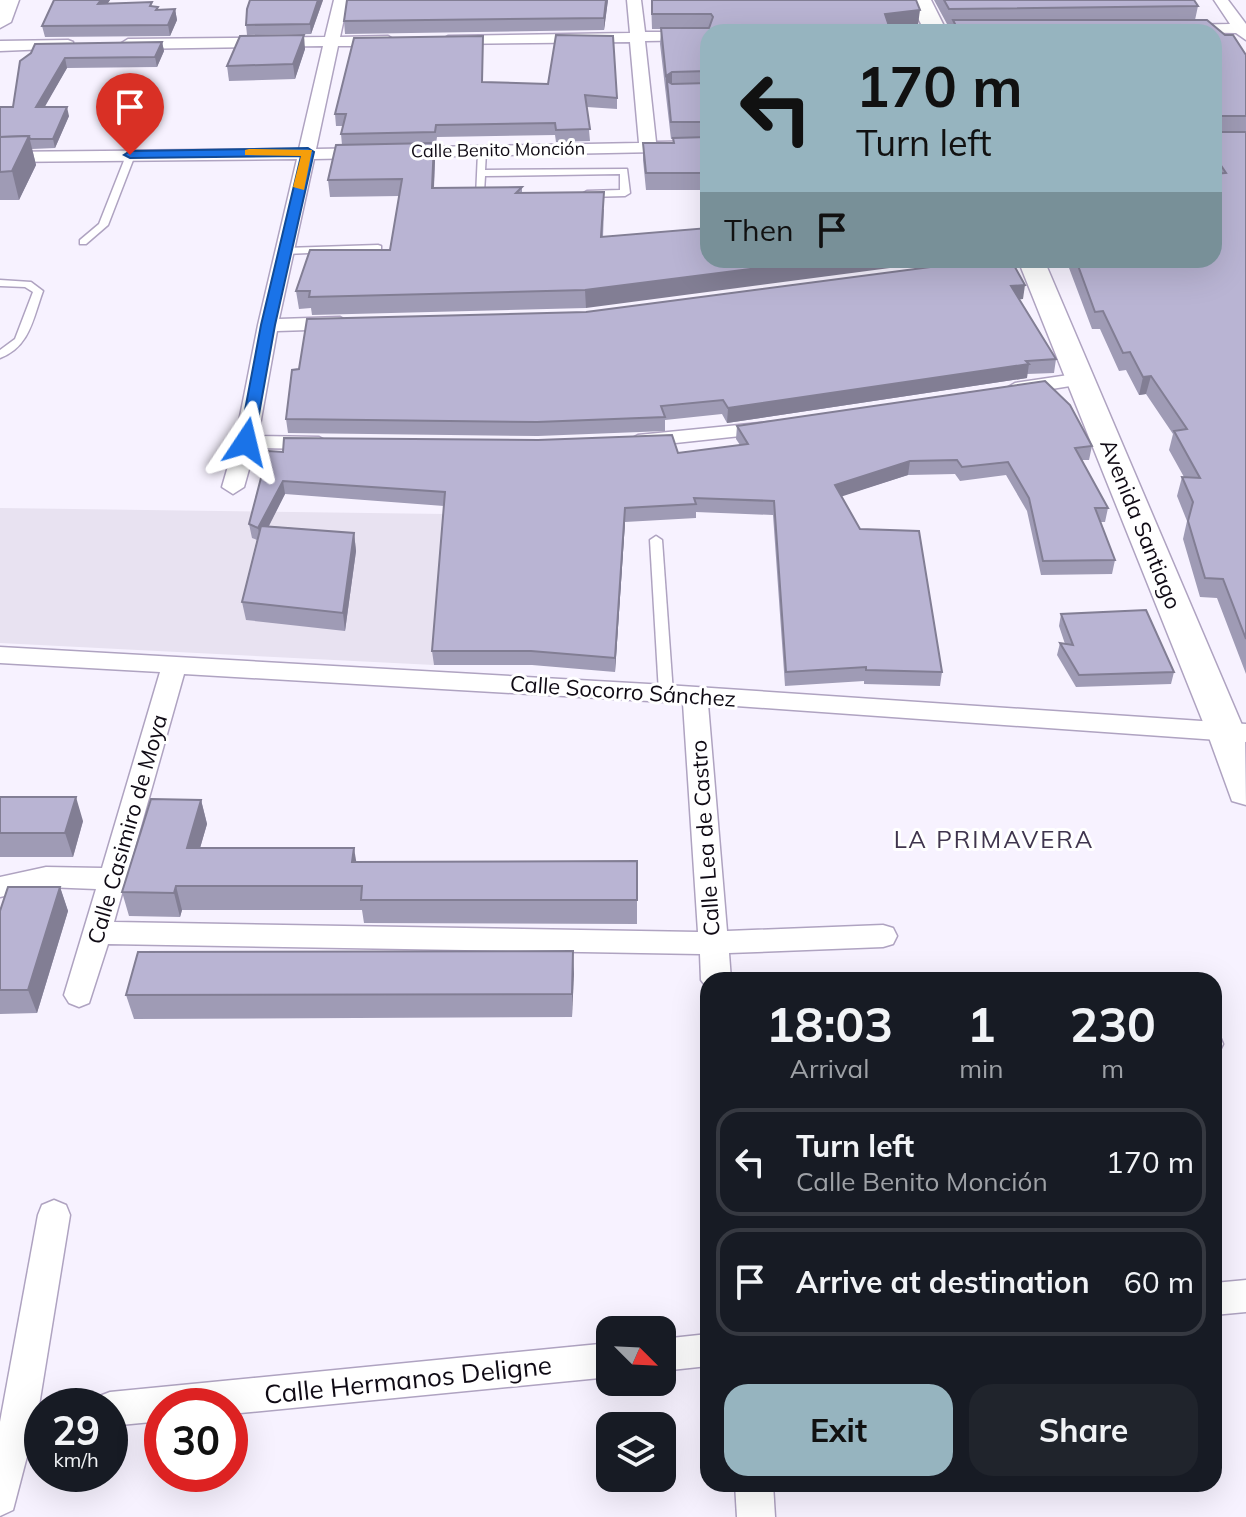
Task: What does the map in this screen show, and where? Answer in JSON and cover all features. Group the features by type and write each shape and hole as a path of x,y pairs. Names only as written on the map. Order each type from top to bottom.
{"main road":[{"path":"0,22 8,0"},
{"path":"920,0 932,24"},
{"name":"Avenida Santiago","path":"1034,268 1236,733 1246,791"}],"street":[{"path":"233,487 246,442 268,325 341,0"},
{"path":"634,0 648,146"},
{"path":"1221,0 1244,31"},
{"path":"1222,30 1244,31"},
{"path":"439,40 700,36"},
{"path":"111,45 408,40"},
{"path":"0,46 79,45"},
{"name":"Calle Benito Monción","path":"0,157 482,152 700,146"},
{"path":"268,325 363,323"},
{"path":"991,393 1082,379"},
{"path":"611,442 670,440 793,424"},
{"path":"246,442 335,444"},
{"name":"Calle Socorro Sánchez","path":"0,655 666,693 1236,733"},
{"name":"Calle Casimiro de Moya","path":"79,995 175,663"},
{"name":"Calle Lea de Castro","path":"695,695 715,972"},
{"path":"0,887 46,877 112,879"},
{"path":"97,933 713,943 883,936"},
{"path":"0,1497 20,1418 54,1215"},
{"path":"1222,1298 1246,1296"},
{"path":"676,1353 700,1351"},
{"name":"Calle Hermanos Deligne","path":"128,1407 596,1361"},
{"path":"754,1492 756,1517"}],"lane":[{"path":"482,152 479,195 508,194"},
{"path":"83,242 103,225 130,155"},
{"path":"481,173 624,171 625,193 582,194"},
{"path":"285,251 378,248"},
{"path":"0,283 27,284 38,291 20,339 0,355"},
{"path":"656,540 666,693"}],"shaded area":[{"path":"0,508 446,514 434,665 0,643"}],"building":[{"path":"54,0 101,0 98,4 152,2 150,6 158,7 156,10 175,9 168,25 42,26"},
{"path":"250,0 318,0 310,24 246,25"},
{"path":"347,0 606,0 604,18 344,21"},
{"path":"652,0 916,0 920,10 885,14 888,24 710,24 711,14 652,14"},
{"path":"944,0 1194,0 1198,6 949,9"},
{"path":"953,20 1207,20 1212,24 955,24"},
{"path":"661,28 700,28 700,71 672,72 666,76"},
{"path":"1222,32 1233,35 1246,55 1246,116 1222,116"},
{"path":"304,35 293,64 227,66 240,36"},
{"path":"556,35 613,36 617,98 585,95 590,129 556,130 555,123 436,125 435,132 341,134 346,114 335,114 354,38 483,36 482,82 548,84"},
{"path":"162,42 155,57 65,58 36,107 67,107 53,139 0,137 0,107 13,107 20,61 31,53 35,44"},
{"path":"667,81 672,84 700,83 700,122 671,122"},
{"path":"1222,132 1246,132 1246,639 1223,579 1205,578 1188,521 1193,502 1182,477 1200,478 1174,431 1187,429 1151,376 1143,377 1130,352 1123,353 1103,311 1095,312 1079,268 1222,268 1222,173 1226,173 1222,167"},
{"path":"29,136 12,171 0,172 0,137"},
{"path":"700,137 700,173 646,173 643,143 674,143 673,138"},
{"path":"434,143 432,188 522,187 516,193 604,192 601,237 700,229 700,268 757,268 585,290 309,297 310,291 296,291 310,250 390,250 402,179 328,180 336,145"},
{"path":"923,268 1015,268 1025,285 1011,286 1056,359 1026,361 1029,364 728,408 723,400 661,406 665,417 537,422 286,419 292,370 299,369 307,319 586,312"},
{"path":"1045,381 1070,405 1092,446 1075,448 1108,508 1095,508 1115,560 1043,561 1029,498 1008,462 962,467 957,460 910,461 835,485 860,529 919,531 942,672 866,670 866,667 786,672 774,501 694,498 696,504 625,508 615,658 531,651 432,651 445,492 283,481 258,528 249,524 268,451 283,452 284,438 538,440 672,435 678,453 748,444 737,426"},
{"path":"261,526 354,533 343,613 242,602"},
{"path":"1146,610 1174,672 1079,675 1060,643 1073,645 1061,614"},
{"path":"0,797 76,797 65,833 0,833"},
{"path":"151,799 201,800 187,848 354,848 352,862 637,861 637,900 361,900 362,886 176,886 174,893 122,892"},
{"path":"8,887 60,887 28,990 0,990 0,911"},
{"path":"573,951 572,994 126,995 138,952"}],"slow traffic":[{"path":"249,153 308,152 299,187"}],"district":[{"name":"LA PRIMAVERA","path":"994,840"}],"route":[{"path":"130,155 308,152 268,325 246,442"}]}
